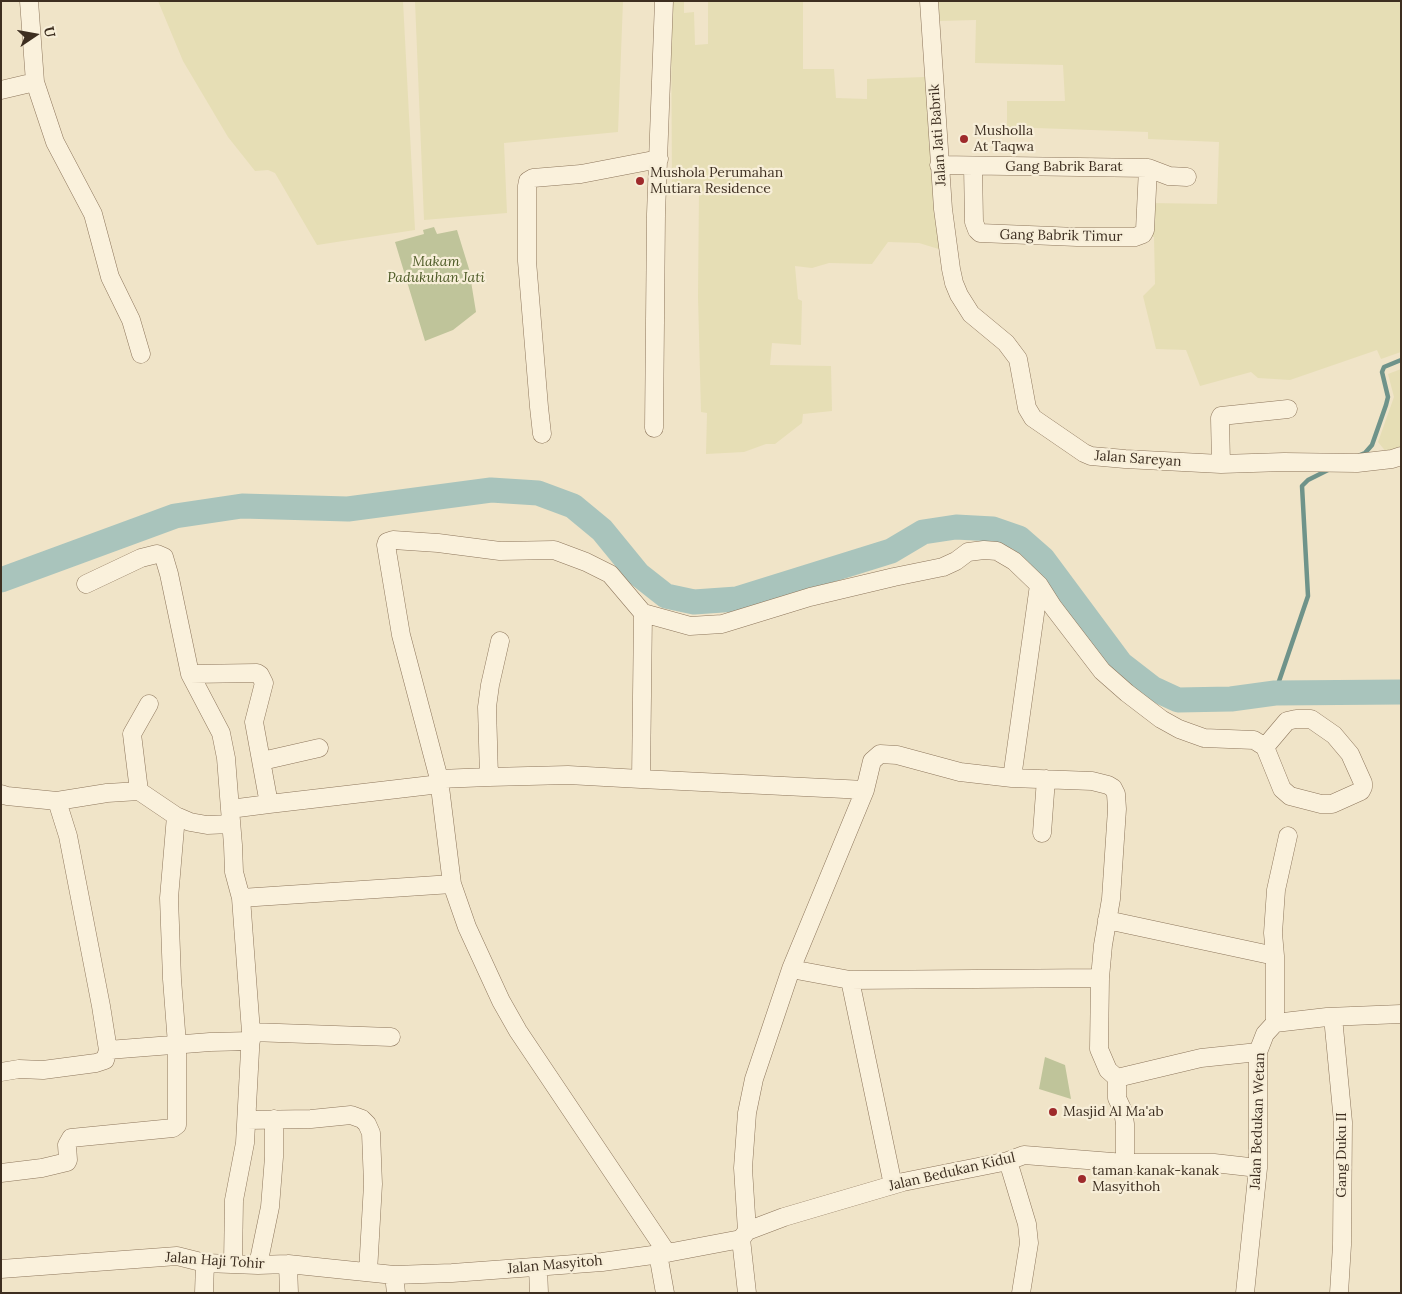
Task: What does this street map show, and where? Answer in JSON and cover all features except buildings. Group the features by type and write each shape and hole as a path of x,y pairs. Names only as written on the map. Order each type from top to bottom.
{"street":[{"path":"29,1 36,82 55,142 93,214 110,277 131,320 141,354"},
{"path":"654,428 656,214 664,1"},
{"name":"Jalan Jati Babrik","path":"929,1 939,165 950,269"},
{"path":"1,90 36,82"},
{"path":"542,434 538,407 527,261 528,181 533,178 581,174 658,159"},
{"name":"Gang Babrik Barat","path":"939,165 1148,168 1169,176 1187,177"},
{"name":"Gang Babrik Timur","path":"973,166 974,222 980,233 1077,237 1135,237 1143,234 1145,230 1148,168"},
{"name":"Jalan Sareyan","path":"950,269 959,295 971,314 1006,343 1018,359 1027,408 1033,418 1037,423 1091,456 1221,464 1357,463 1392,459 1401,456"},
{"path":"1221,464 1221,416 1288,409"},
{"path":"665,1293 662,1253 518,1031 501,1001 467,927 452,884 439,782 401,635 387,542 393,540 438,542 500,551 554,550 586,562 610,574 642,612 690,626 722,624 810,597 943,567 956,561 968,552 997,550 1014,561 1039,584 1102,671 1127,693 1162,719 1179,729 1204,738 1254,740 1265,747 1282,789 1290,796 1321,804 1332,804 1361,791 1363,787 1363,782 1350,754 1334,735 1311,719 1296,719 1287,722 1265,747"},
{"path":"86,584 141,558 157,554 163,555 169,574 190,674 221,734 226,758 234,872 241,898 252,1037 245,1143 234,1200 233,1263"},
{"path":"1012,778 1039,584"},
{"path":"641,779 642,612"},
{"path":"489,777 487,707 500,641"},
{"path":"190,674 256,673 260,676 264,687 254,722 269,804"},
{"path":"139,791 132,734 149,704"},
{"path":"262,761 319,748"},
{"path":"747,1293 743,1168 747,1113 754,1079 791,969 865,790 872,761 880,754 898,755 960,772 1012,778 1092,781 1113,788 1116,794 1115,838 1111,899 1100,978 1099,1049 1108,1070 1117,1078 1117,1098 1123,1111 1125,1124 1125,1163"},
{"path":"1,794 57,800 107,793 139,791 176,816 190,822 208,825 269,804 489,777 568,775 865,790"},
{"path":"1042,834 1046,779"},
{"path":"1,1072 19,1069 43,1070 96,1063 105,1060 108,1050 68,836 57,800"},
{"path":"1,1173 42,1168 67,1162 67,1146 71,1138 173,1128 177,1125 177,1044 168,898 176,816"},
{"path":"1288,836 1276,890 1273,933 1275,1023 1333,1017 1401,1014"},
{"path":"241,898 452,884"},
{"path":"1107,920 1275,956"},
{"path":"791,969 850,980 1100,978"},
{"path":"850,980 892,1185"},
{"name":"Gang Duku II","path":"1333,1017 1343,1122 1342,1245 1338,1293"},
{"name":"Jalan Bedukan Wetan","path":"1245,1293 1258,1168 1258,1052 1265,1034 1275,1023"},
{"path":"108,1050 252,1037 391,1037"},
{"path":"1117,1078 1201,1058 1258,1052"},
{"path":"247,1120 311,1119 351,1115 362,1119 367,1124 371,1133 372,1184 368,1272"},
{"path":"258,1265 270,1207 274,1157 274,1119"},
{"name":"Jalan Bedukan Kidul","path":"744,1235 784,1217 892,1185 1008,1160 1024,1154 1125,1163 1214,1164 1258,1168"},
{"path":"1008,1160 1027,1224 1029,1243 1022,1293"},
{"name":"Jalan Masyitoh","path":"368,1272 394,1275 452,1273 602,1262 662,1253 744,1235"},
{"name":"Jalan Haji Tohir","path":"1,1269 177,1256 205,1263 288,1264 368,1272"},
{"path":"204,1293 205,1263"},
{"path":"288,1264 288,1293"},
{"path":"538,1267 539,1293"},
{"path":"394,1275 396,1293"}],"shaded area":[{"path":"158,1 403,1 415,230 317,245 275,173 268,170 255,171 228,137 183,61"},
{"path":"415,1 623,1 618,132 504,143 507,213 424,220"},
{"path":"671,1 684,1 684,13 694,12 695,45 708,44 708,1 803,1 803,69 834,69 836,98 867,99 867,79 925,77 935,216 942,250 919,243 888,242 872,264 829,263 812,268 795,266 798,299 802,301 801,345 772,343 770,365 831,366 832,411 803,414 802,423 775,444 766,444 744,452 706,454 707,413 701,412 698,297 699,191 672,190"},
{"path":"938,1 1401,1 1401,352 1381,359 1377,350 1290,380 1258,378 1251,372 1200,386 1186,350 1156,349 1143,296 1155,284 1154,237 1150,236 1149,203 1217,204 1219,142 1148,139 1148,132 1007,127 1007,101 1065,101 1063,65 975,63 976,20 940,21"},
{"path":"1401,369 1401,447 1387,453 1378,442 1394,397 1388,374"}],"green space":[{"name":"Makam Padukuhan Jati","path":"434,227 437,234 457,230 469,269 476,312 453,330 425,341 395,242 424,234 423,230"},
{"path":"1045,1057 1065,1065 1071,1099 1039,1089"}],"waterway":[{"path":"1360,455 1365,453 1372,445 1386,405 1388,397 1382,372 1384,367 1401,360"},
{"path":"1275,693 1308,596 1302,486 1308,480 1330,469"},
{"path":"1,580 175,516 242,506 348,509 491,490 538,493 573,506 602,530 638,574 666,596 694,602 737,599 891,551 923,532 956,527 993,529 1019,538 1043,559 1121,664 1152,688 1178,700 1231,699 1275,693 1401,692"}],"place":[{"name":"Musholla At Taqwa","path":"964,139"},
{"name":"Mushola Perumahan Mutiara Residence","path":"640,181"},
{"name":"Masjid Al Ma'ab","path":"1053,1112"},
{"name":"taman kanak-kanak Masyithoh","path":"1082,1179"}]}
